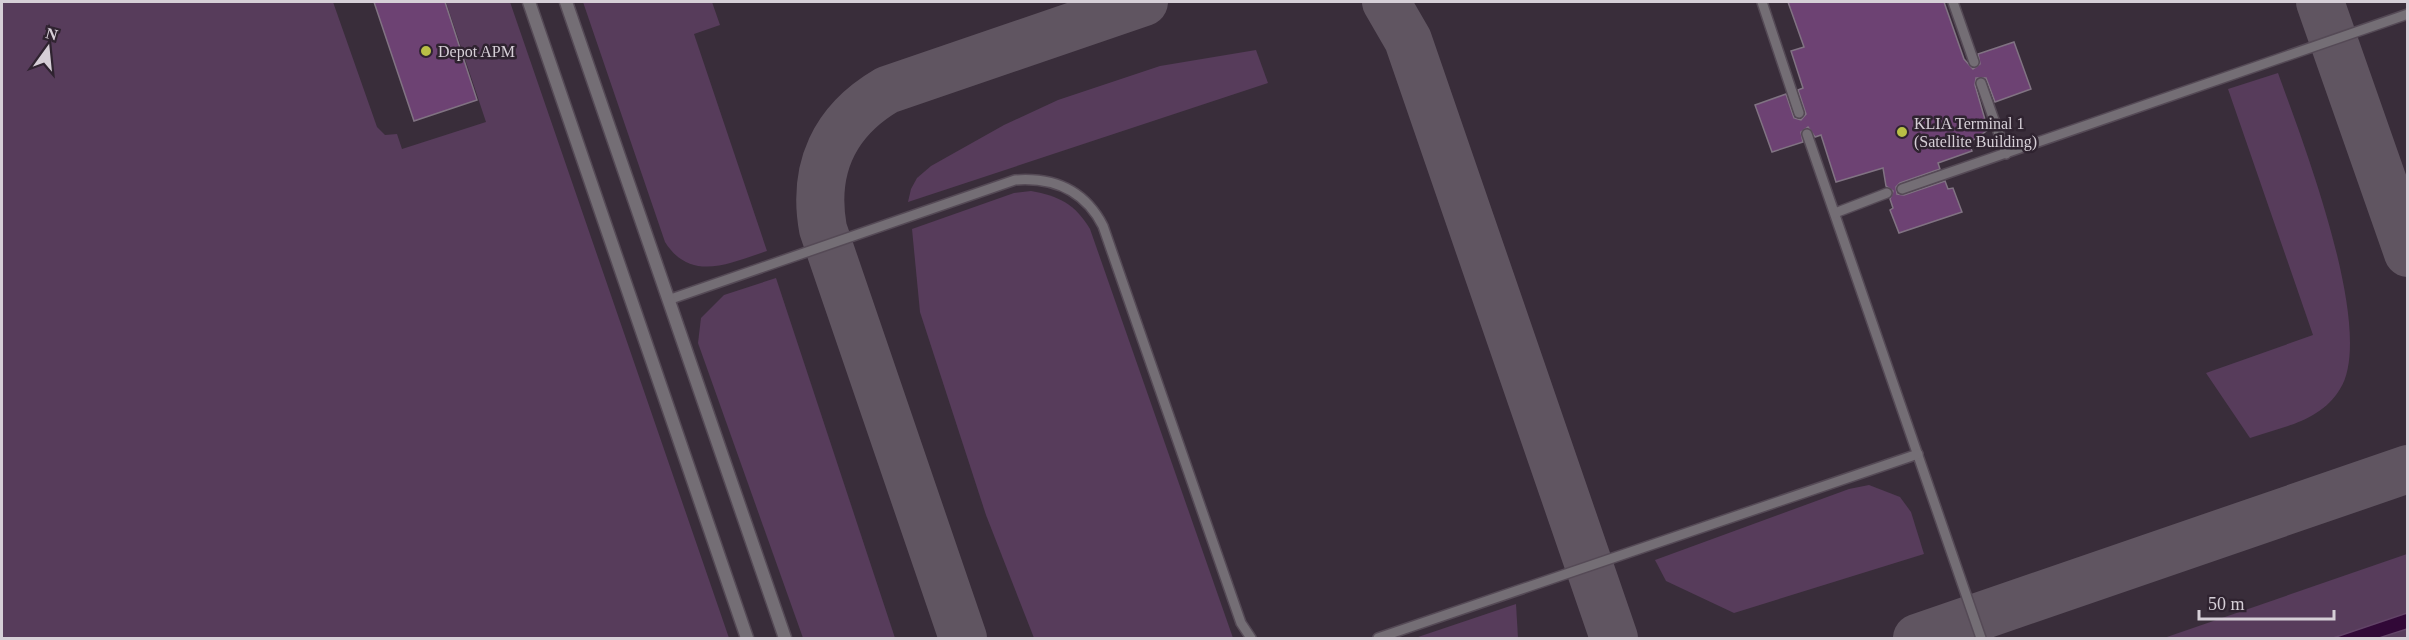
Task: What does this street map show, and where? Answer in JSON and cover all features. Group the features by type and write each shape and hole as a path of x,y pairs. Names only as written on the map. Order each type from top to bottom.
{"street":[{"path":"529,2 747,639"},
{"path":"566,2 785,639"}],"lane":[{"path":"1762,2 1799,113"},
{"path":"1953,2 1974,62"},
{"path":"1902,189 2408,14"},
{"path":"1981,83 2006,154"},
{"path":"1807,134 1982,639"},
{"path":"668,300 1015,180 1045,180 1072,190 1095,211 1103,226 1237,612 1251,639"},
{"path":"1835,213 1887,193"},
{"path":"1378,639 1918,454"}],"shaded area":[{"path":"2,2 333,2 377,127 385,135 397,134 402,149 486,122 446,2 510,2 729,638 2,638"},
{"path":"583,2 712,2 720,25 694,34 767,251 725,264 699,266 675,255 665,242"},
{"path":"1256,50 1268,83 908,202 917,178 931,166 1004,125 1058,100 1160,66"},
{"path":"2278,73 2303,141 2332,233 2343,280 2349,324 2349,361 2340,389 2323,409 2288,426 2250,438 2206,373 2313,335 2228,89"},
{"path":"1031,191 1065,202 1078,213 1090,229 1233,638 1034,638 986,515 920,312 912,229 1014,193"},
{"path":"776,278 895,638 803,638 698,343 701,318 724,295"},
{"path":"1869,485 1900,497 1911,512 1924,554 1734,613 1666,581 1655,560 1849,489"},
{"path":"2407,554 2407,638 2164,638"},
{"path":"1516,604 1518,638 1415,638"},
{"path":"2407,613 2407,629 2379,638 2333,638"}],"building":[{"name":"Depot APM","path":"374,2 445,2 477,100 414,121"},
{"name":"KLIA Terminal 1 (Satellite Building)","path":"1788,2 1944,2 1964,59 1973,69 1980,64 1978,54 2014,42 2031,89 1995,102 1986,78 1976,78 1975,85 1988,130 1969,143 1972,151 1938,163 1940,169 1900,183 1896,187 1897,194 1904,195 1945,181 1948,189 1953,188 1962,212 1899,233 1890,210 1893,208 1890,199 1893,191 1886,186 1883,168 1836,182 1821,135 1815,137 1808,127 1801,132 1803,142 1772,152 1755,105 1786,94 1794,118 1801,120 1806,114 1798,90 1803,88 1791,51 1804,47"}],"taxiway":[{"path":"963,638 823,229 820,207 824,166 831,148 853,116 887,90 1144,2"},
{"path":"1386,2 1408,40 1614,638"},
{"path":"2320,2 2408,253"},
{"path":"1917,638 2408,469"}],"place":[{"name":"Depot APM","path":"426,51"},
{"name":"KLIA Terminal 1 (Satellite Building)","path":"1902,132"}]}
